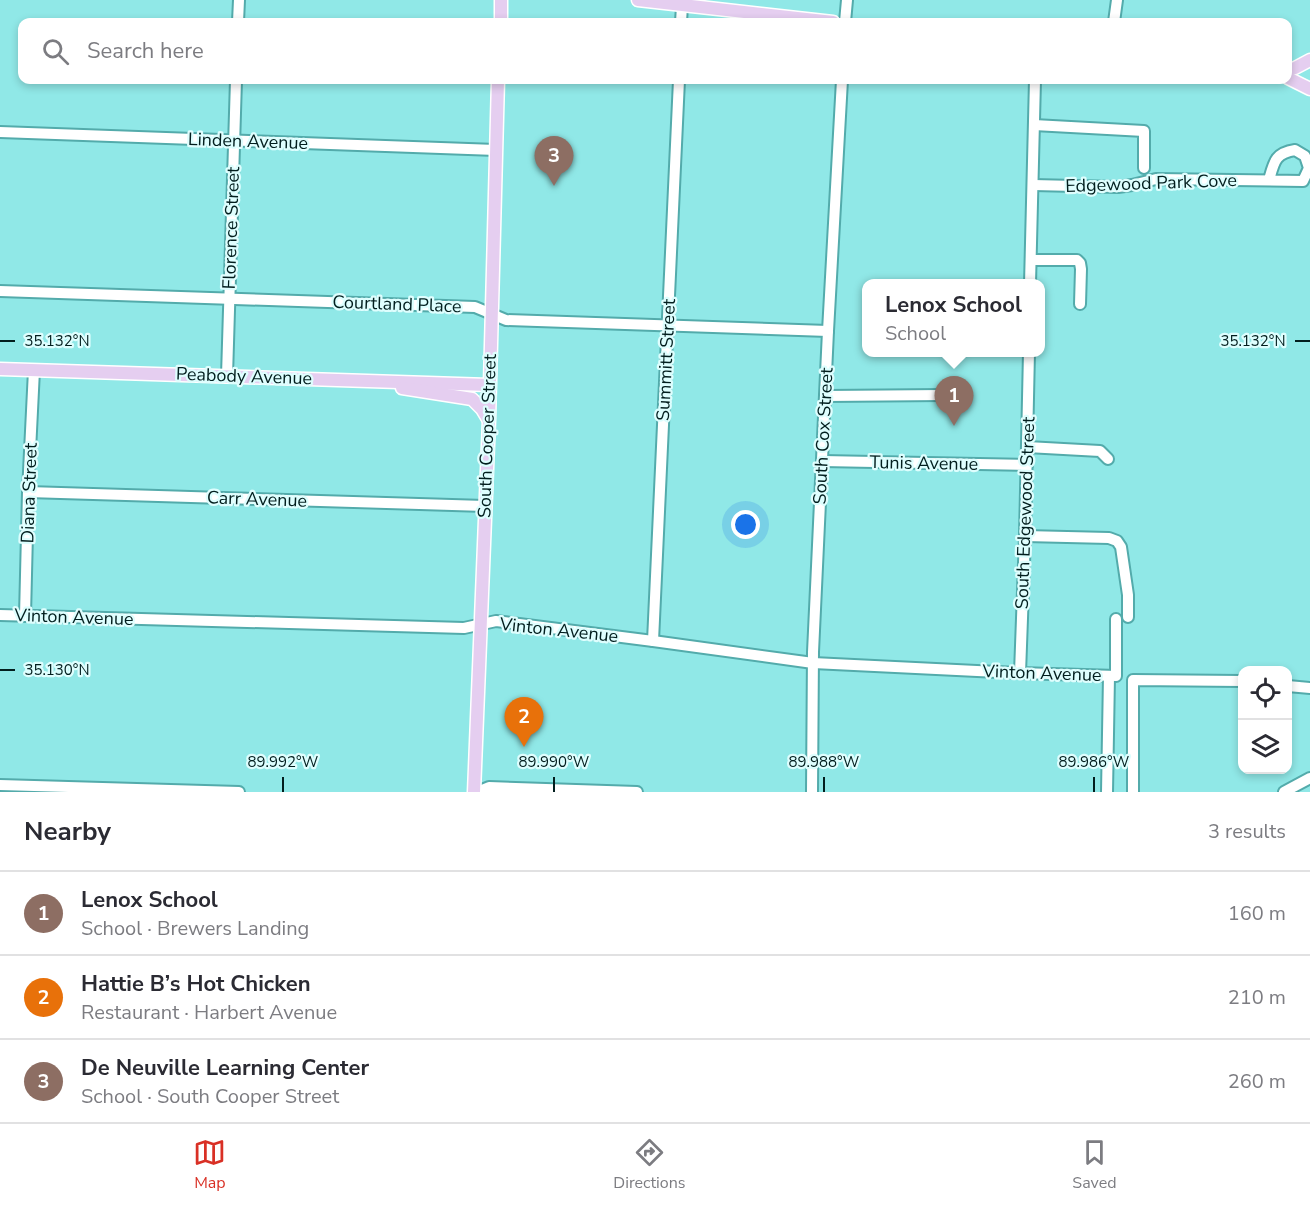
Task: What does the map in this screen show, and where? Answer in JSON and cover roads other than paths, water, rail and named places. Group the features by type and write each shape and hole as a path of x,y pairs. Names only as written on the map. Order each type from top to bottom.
{"main road":[{"path":"501,0 501,18"},
{"path":"638,0 795,18"},
{"path":"1292,69 1310,60"},
{"path":"1292,77 1310,79"},
{"path":"1292,80 1310,89"},
{"name":"South Cooper Street","path":"475,792 489,420 498,84"},
{"name":"Peabody Avenue","path":"0,369 489,385"},
{"path":"395,381 401,388 472,399 489,420"}],"street":[{"path":"238,18 239,0"},
{"path":"845,18 847,0"},
{"path":"1115,18 1117,0"},
{"path":"681,18 682,6"},
{"name":"Florence Street","path":"227,376 236,84"},
{"name":"Summitt Street","path":"653,640 679,84"},
{"name":"South Cox Street","path":"812,792 813,663 842,84"},
{"path":"1030,279 1035,84"},
{"path":"1034,125 1144,131 1144,168"},
{"name":"Linden Avenue","path":"0,132 496,150"},
{"name":"Edgewood Park Cove","path":"1033,185 1118,187 1156,179 1269,180"},
{"path":"1031,260 1077,260 1081,269 1080,304"},
{"name":"Courtland Place","path":"0,291 475,307 506,320 828,331"},
{"name":"South Edgewood Street","path":"1020,673 1026,536 1029,357"},
{"name":"Diana Street","path":"25,616 34,370"},
{"path":"825,396 944,395"},
{"path":"1027,447 1100,451 1108,459"},
{"name":"Tunis Avenue","path":"822,461 1027,465"},
{"name":"Carr Avenue","path":"28,492 485,506"},
{"path":"1026,536 1109,538 1117,541 1121,547 1128,595 1128,617"},
{"name":"Vinton Avenue","path":"0,615 464,628 496,621 813,663 1113,676"},
{"path":"1107,792 1116,619"},
{"path":"1133,792 1134,680 1238,681"},
{"path":"1292,686 1310,688"},
{"path":"1284,792 1310,778"},
{"path":"0,785 239,792"},
{"path":"475,792 489,787 637,792"}],"place":[{"name":"De Neuville Learning Center","path":"554,186"},
{"name":"Lenox School","path":"954,426"},
{"name":"Hattie B’s Hot Chicken","path":"524,747"}]}
